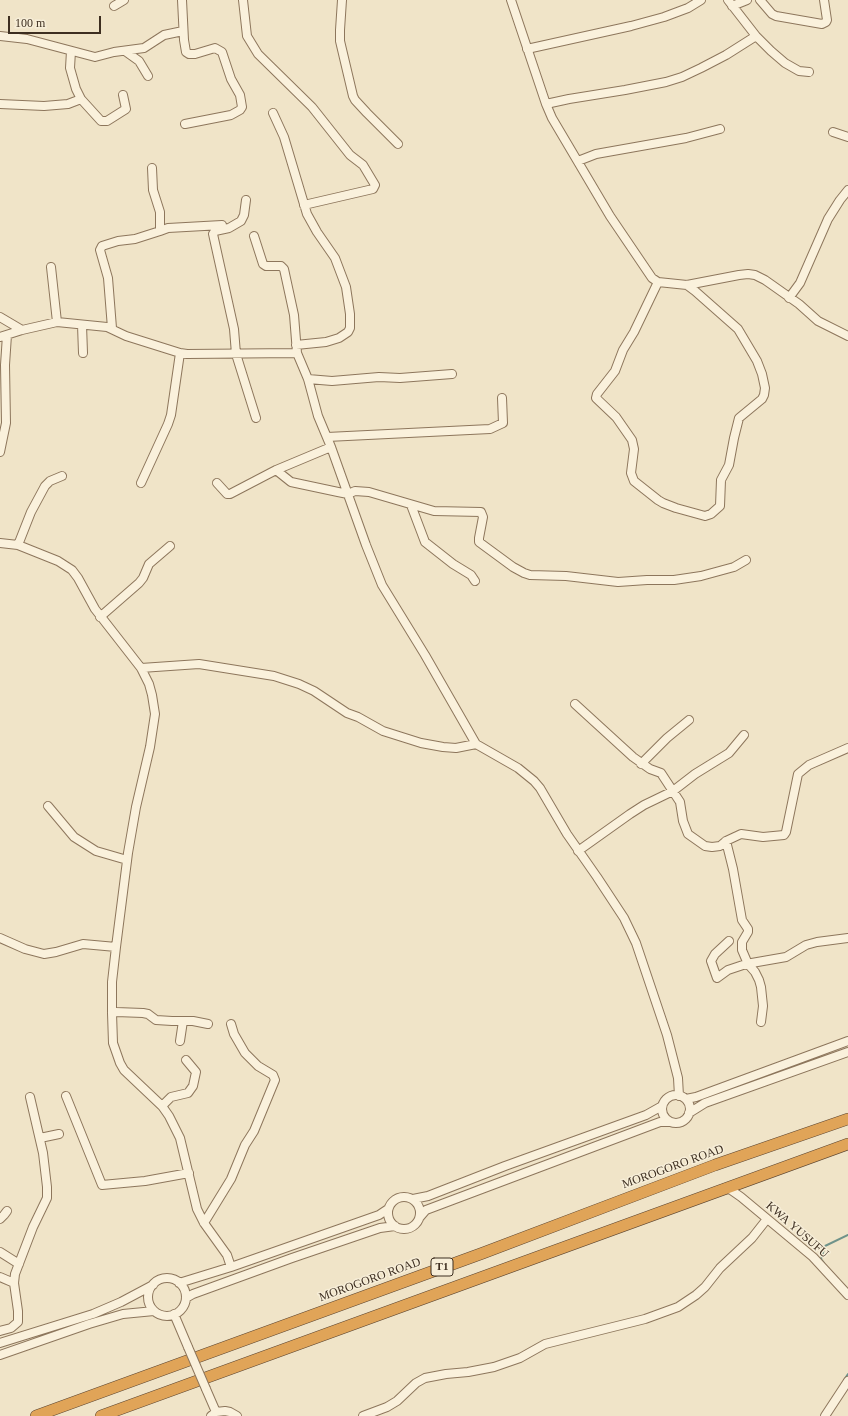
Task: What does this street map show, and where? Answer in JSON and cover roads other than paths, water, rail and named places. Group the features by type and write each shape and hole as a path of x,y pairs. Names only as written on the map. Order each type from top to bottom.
{"highway":[{"name":"MOROGORO ROAD","path":"36,1416 468,1258 715,1165 848,1119"},
{"name":"T1","path":"101,1416 848,1144"}],"street":[{"path":"114,6 124,0"},
{"path":"182,0 185,50 188,54 195,54 215,48 222,52 231,79 240,96 242,107 240,110 231,115 185,124"},
{"path":"243,0 247,36 258,54 312,107 350,155 363,165 375,185 373,189 304,206"},
{"path":"342,0 340,41 353,96 367,114 398,144"},
{"path":"511,0 546,104 556,127 610,216 652,278 658,282 687,285 748,274 755,275 765,280 799,304 818,321 848,336"},
{"path":"527,49 631,26 664,17 688,8 702,0"},
{"path":"747,0 730,3 756,36 771,51 785,63 800,71 809,72"},
{"path":"760,0 776,16 822,24 827,20 824,0"},
{"path":"0,36 27,39 95,57 114,52 144,48 164,35 183,31"},
{"path":"546,104 576,97 666,82 682,77 726,55 756,36"},
{"path":"71,51 70,68 76,89 81,99 101,121 104,122 126,108 122,96"},
{"path":"125,51 139,60 148,76"},
{"path":"0,104 44,106 68,104 81,99"},
{"path":"0,452 6,423 4,336 22,330 57,322 99,326 112,328 126,336 180,353 198,355 212,353 236,354 297,349 339,338 348,332 351,322 346,286 337,263 314,228 304,206 284,137 273,113"},
{"path":"578,161 596,154 686,138 720,129"},
{"path":"833,132 848,137"},
{"path":"152,168 154,190 160,212 160,231"},
{"path":"789,298 800,282 828,219 848,190"},
{"path":"246,200 244,218 237,224 229,228 215,231 213,234 234,329 236,354 256,418"},
{"path":"112,328 108,278 100,248 118,241 135,239 168,228 237,224"},
{"path":"0,1355 89,1324 123,1314 154,1311 166,1316 174,1314 181,1309 186,1298 193,1294 380,1228 394,1226 402,1229 410,1228 416,1224 426,1210 660,1122 679,1123 686,1119 689,1113 689,1106 682,1097 667,1034 636,943 624,918 578,851 547,798 534,781 518,768 476,744 425,654 382,586 328,437 318,416 308,379 297,349 294,314 284,269 281,266 266,266 263,264 254,236"},
{"path":"50,267 57,322"},
{"path":"658,282 634,332 623,350 615,371 607,379 596,398 616,418 632,440 634,449 631,473 634,481 663,503 705,516 711,514 720,506 721,480 729,465 739,418 762,399 765,388 757,361 738,329 687,285"},
{"path":"0,317 22,330"},
{"path":"82,325 83,353"},
{"path":"141,482 171,415 180,353"},
{"path":"308,379 332,381 379,377 400,378 452,374"},
{"path":"328,437 490,429 503,423 502,398"},
{"path":"217,483 227,494 230,494 276,470 331,447"},
{"path":"276,470 291,482 348,494 355,492 369,492 411,505 439,511 481,512 483,517 479,542 513,567 530,575 566,576 618,582 674,580 701,576 734,567 746,560"},
{"path":"18,545 31,512 46,486 50,481 62,476"},
{"path":"411,505 425,542 453,564 471,575 475,581"},
{"path":"0,543 18,545 58,561 72,570 100,617 140,668 149,684 155,714 152,739 136,807 127,860 112,982 113,1043 120,1063 127,1074 162,1106 169,1116 180,1138 197,1209 204,1223 227,1255 231,1267"},
{"path":"100,617 139,583 143,578 149,564 170,546"},
{"path":"140,668 199,664 274,676 299,684 314,691 347,712 383,731 421,743 443,747 456,748 476,744"},
{"path":"575,704 641,764 661,773 680,802 686,829 691,836 705,846 712,848 720,846 726,841 741,834 763,837 784,835 786,832 798,774 809,765 848,748"},
{"path":"641,764 667,738 689,720"},
{"path":"578,851 635,811 673,790 695,774 729,753 744,735"},
{"path":"48,806 74,837 96,851 127,860"},
{"path":"726,841 733,869 742,920 748,929 742,946 748,964 760,980 762,1000 761,1022"},
{"path":"0,938 24,949 44,954 49,954 83,944 116,947"},
{"path":"729,941 710,961 717,978 728,970 748,964 786,957 806,945 848,938"},
{"path":"112,1013 143,1012 156,1020 197,1021 208,1024"},
{"path":"180,1041 183,1021"},
{"path":"204,1223 231,1179 245,1145 254,1131 275,1080 245,1053 236,1038 231,1024"},
{"path":"669,1122 663,1116 662,1106 663,1102 668,1097 696,1097 848,1041"},
{"path":"689,1113 705,1103 848,1052"},
{"path":"162,1106 171,1097 188,1092 194,1086 196,1072 186,1060"},
{"path":"66,1096 102,1185 145,1181 189,1174"},
{"path":"0,1331 10,1328 18,1322 14,1283 15,1274 33,1227 47,1198 46,1174 40,1138 30,1097"},
{"path":"394,1226 388,1217 388,1209 391,1202 398,1198 405,1197 413,1199 428,1196 504,1166 646,1115 662,1106"},
{"path":"40,1138 60,1134"},
{"name":"KWA YUSUFU","path":"725,1188 741,1197 812,1256 848,1295"},
{"path":"413,1199 418,1205 420,1217"},
{"path":"179,1283 231,1267 380,1215 388,1209"},
{"path":"0,1219 7,1211"},
{"path":"363,1416 387,1407 397,1401 416,1383 425,1378 494,1367 520,1358 545,1344 645,1319 678,1307 705,1287 720,1268 752,1238 767,1220"},
{"path":"0,1252 19,1264"},
{"path":"0,1277 14,1283"},
{"path":"0,1343 93,1314 122,1302 164,1279 172,1279 179,1283 184,1290 186,1298"},
{"path":"153,1285 149,1292 148,1300 154,1311"},
{"path":"174,1314 206,1389 214,1414 225,1411 237,1416"},
{"path":"825,1416 848,1381"}],"waterway":[{"path":"824,1263 821,1259 825,1246 848,1235"},
{"path":"844,1380 848,1374"}]}
